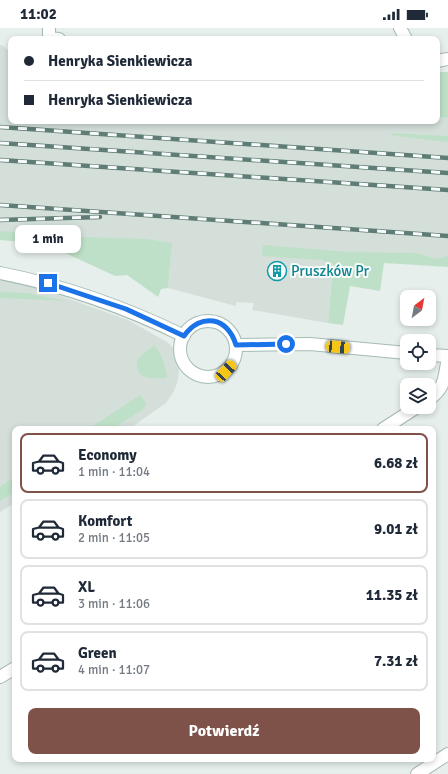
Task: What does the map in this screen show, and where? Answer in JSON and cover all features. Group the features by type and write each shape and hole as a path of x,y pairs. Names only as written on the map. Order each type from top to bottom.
{"street":[{"path":"0,273 48,283 88,295 141,315 184,336"},
{"path":"208,321 218,322 227,328 233,335 236,345 236,355 232,364 226,371 207,377 198,375 190,370 184,363 181,354 181,344 184,336 190,328 198,323 208,321"},
{"path":"236,345 310,344 400,352"},
{"path":"436,356 448,357 442,386 436,394"},
{"path":"388,426 406,414"},
{"path":"0,677 12,670"},
{"path":"436,762 448,754"},
{"path":"417,774 436,762"}],"shaded area":[{"path":"0,45 8,50 8,124 440,124 440,117 448,118 448,264 378,260 333,263 328,323 252,310 254,303 236,302 236,306 168,288 171,253 0,237"},
{"path":"0,279 41,289 128,320 167,342 174,349 178,358 179,369 178,380 174,391 166,403 133,426 12,426 12,505 0,512"}],"green space":[{"path":"440,72 448,72 448,118 440,117"},
{"path":"391,133 448,136 448,142 394,136"},
{"path":"0,231 81,237 146,239 172,243 168,288 161,289 158,297 127,275 115,276 46,244 0,240"},
{"path":"263,245 350,252 416,253 437,259 448,256 448,267 384,263 380,291 350,286 343,325 328,323 333,263 322,260 262,256"},
{"path":"0,292 27,293 66,301 0,298"},
{"path":"154,345 163,360 167,378 148,378 138,371 137,364 140,357"},
{"path":"140,395 146,403 145,408 117,426 93,426"},
{"path":"12,479 12,494 0,501 0,487"}],"railway":[{"path":"0,127 448,158"},
{"path":"0,143 448,173"},
{"path":"0,160 448,190"},
{"path":"0,205 448,236"},
{"path":"0,220 100,217"}],"place":[{"name":"Pruszków Pr","path":"277,271"}],"route":[{"path":"48,283 88,295 126,309 184,336 190,328 198,323 208,321 218,322 227,328 233,335 236,345 286,344"}]}
